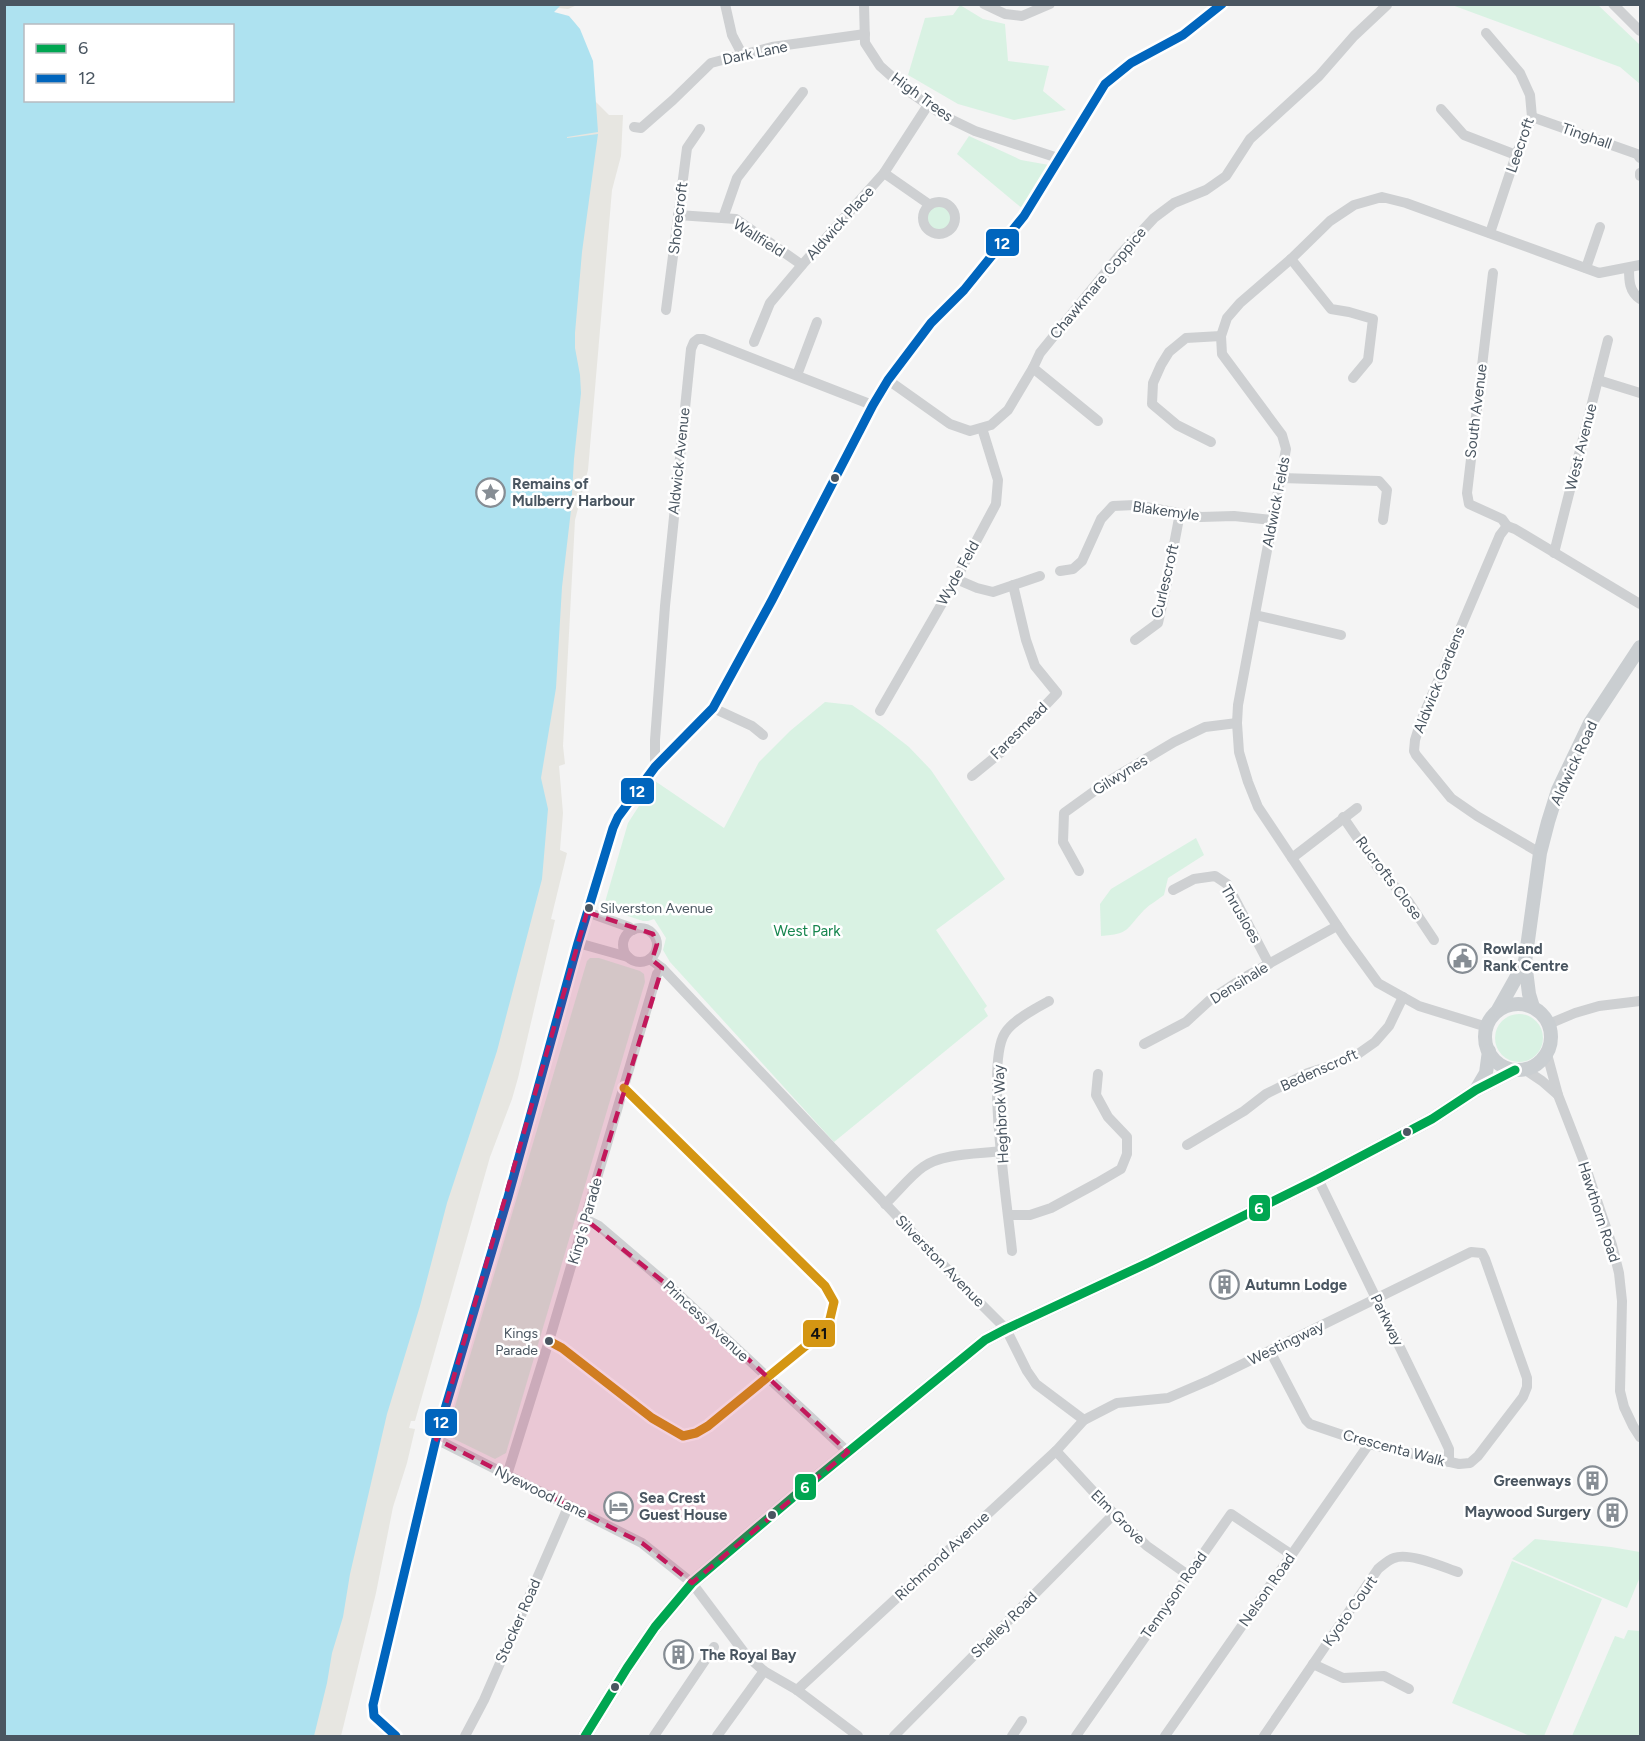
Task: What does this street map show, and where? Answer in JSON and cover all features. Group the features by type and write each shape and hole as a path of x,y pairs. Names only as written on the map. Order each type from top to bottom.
{"main road":[{"name":"Aldwick Road","path":"1525,962 1540,853 1558,790 1595,716 1640,648"},
{"path":"1525,962 1528,993 1533,1007"},
{"path":"1520,1070 1499,1064 1492,1057 1485,1037 1491,1018 1498,1010 1525,962"},
{"path":"585,1737 655,1626 692,1583 985,1340 1318,1179 1432,1119 1476,1090 1540,1062 1547,1054 1552,1034 1544,1015 1533,1007 1518,1003 1498,1010"},
{"path":"1476,1090 1485,1073 1489,1051"}],"street":[{"path":"724,4 732,35 742,54"},
{"name":"High Trees","path":"864,4 866,43 880,66 909,91 944,116 975,131 1060,159"},
{"path":"984,4 1005,14 1022,16 1050,4"},
{"path":"396,1737 374,1716 373,1706 435,1439 511,1186 587,912 618,817 655,767 713,708 888,380 931,323 964,290 1024,216 1106,84 1131,63 1183,35 1222,4"},
{"path":"1613,4 1641,31"},
{"name":"Chawkmare Coppice","path":"982,428 991,425 1008,410 1040,353 1118,257 1154,218 1174,203 1206,190 1226,176 1250,139 1319,76 1354,36 1387,5"},
{"name":"Leecroft","path":"1485,33 1520,73 1530,95 1532,117 1516,155 1490,233"},
{"name":"Dark Lane","path":"634,127 641,128 711,63 772,47 865,34"},
{"path":"723,218 737,178 804,92"},
{"name":"Aldwick Place","path":"754,342 770,303 884,173 928,105"},
{"path":"1441,109 1464,135 1516,155"},
{"name":"Tinghall","path":"1532,117 1637,154 1641,158"},
{"name":"Shorecroft","path":"666,310 687,148 700,129"},
{"path":"884,173 930,205"},
{"path":"1211,442 1177,424 1152,404 1153,383 1161,364 1169,352 1186,338 1221,336 1227,318 1240,303 1291,259 1330,221 1354,205 1382,197 1406,203 1599,273 1641,265"},
{"name":"Wallfield","path":"678,215 736,219 802,265"},
{"path":"1586,267 1600,227"},
{"path":"1291,259 1330,309 1373,319 1368,360 1353,378"},
{"path":"1629,268 1629,283 1633,294 1641,299"},
{"name":"South Avenue","path":"1493,273 1467,494 1468,504 1502,519 1507,526"},
{"path":"797,375 818,322"},
{"name":"Aldwick Felds","path":"1221,336 1222,354 1282,435 1286,449 1238,705 1239,752 1248,782 1258,807 1378,983 1419,1006 1487,1027"},
{"name":"Aldwick Avenue","path":"655,767 665,606 691,349 694,342 703,339 867,403"},
{"name":"West Avenue","path":"1554,553 1608,340"},
{"path":"1033,368 1098,421"},
{"path":"888,380 950,424 970,431 982,428"},
{"path":"1598,380 1641,393"},
{"name":"Wyde Feld","path":"880,711 996,504 998,480 982,428"},
{"path":"1281,478 1379,481 1387,490 1383,520"},
{"name":"Blakemyle","path":"1060,571 1073,569 1082,561 1101,519 1113,506 1135,506 1201,517 1234,516 1272,520"},
{"name":"Curlescroft","path":"1135,640 1158,623 1180,513"},
{"path":"1507,526 1641,604"},
{"name":"Aldwick Gardens","path":"1507,526 1500,535 1443,665 1421,721 1414,747 1416,754 1451,798 1540,853"},
{"path":"956,579 977,588 993,591 1040,576"},
{"name":"Faresmead","path":"972,776 1000,753 1057,693 1035,666 1026,640 1013,585"},
{"path":"1255,615 1341,636"},
{"path":"1057,693 1064,704"},
{"path":"713,708 752,726 763,735"},
{"name":"Gilwynes","path":"1079,871 1063,842 1064,813 1107,782 1174,742 1205,727 1237,723"},
{"path":"1292,858 1357,808"},
{"name":"Rucrofts Close","path":"1343,817 1378,868 1408,901 1434,940"},
{"name":"Thrusloes","path":"1173,890 1194,879 1215,876 1227,884 1269,964"},
{"path":"587,912 633,930"},
{"name":"Densihale","path":"1143,1044 1186,1022 1210,1000 1245,977 1337,926"},
{"path":"578,943 628,957 636,962 650,959 656,950 656,939 648,931 638,928 633,930 624,942 628,957"},
{"name":"Silverston Avenue","path":"650,959 662,968 1006,1329 1036,1384 1084,1420"},
{"name":"King's Parade","path":"507,1475 549,1341 657,974 662,968"},
{"name":"Bedenscroft","path":"1187,1145 1244,1111 1266,1094 1308,1073 1358,1054 1375,1042 1389,1026 1403,997"},
{"name":"Heghbrok Way","path":"1012,1251 997,1102 997,1057 1005,1033 1027,1013 1049,1001"},
{"path":"1549,1024 1599,1006 1641,1001"},
{"name":"Hawthorn Road","path":"1547,1054 1558,1095 1612,1245 1622,1301 1620,1391 1624,1407 1637,1423 1641,1437"},
{"path":"1520,1070 1542,1081 1558,1095"},
{"path":"1009,1215 1030,1215 1051,1208 1121,1169 1127,1154 1127,1137 1108,1117 1096,1095 1098,1074"},
{"path":"549,1341 562,1348 652,1418 683,1436 696,1433 708,1426 808,1344 829,1323 834,1302 825,1286 624,1088"},
{"path":"885,1204 923,1167 935,1161 948,1157 1002,1151"},
{"name":"Parkway","path":"1318,1179 1446,1442 1449,1449 1449,1462"},
{"name":"Princess Avenue","path":"585,1219 599,1226 675,1291 848,1452"},
{"name":"Westingway","path":"1084,1420 1117,1403 1168,1398 1472,1252 1482,1253"},
{"name":"Crescenta Walk","path":"1270,1351 1306,1420 1314,1426 1369,1444 1459,1464 1470,1463 1478,1456 1523,1397 1527,1387 1527,1378 1482,1253"},
{"name":"Richmond Avenue","path":"797,1690 1056,1451 1084,1420"},
{"name":"Nyewood Lane","path":"435,1439 642,1543 692,1583 746,1655 764,1671 797,1690 858,1737"},
{"name":"Nelson Road","path":"1165,1737 1369,1444"},
{"name":"Elm Grove","path":"1056,1451 1147,1546 1188,1575"},
{"name":"Stocker Road","path":"465,1737 484,1700 569,1505"},
{"name":"Shelley Road","path":"894,1737 1114,1514"},
{"name":"Tennyson Road","path":"1076,1737 1231,1514 1292,1555"},
{"name":"Kyoto Court","path":"1264,1737 1378,1569 1386,1562 1396,1557 1408,1557 1458,1572"},
{"path":"654,1737 714,1647"},
{"name":"Kyoto Court","path":"1313,1664 1343,1678 1384,1676 1409,1689"},
{"path":"717,1737 764,1671"},
{"path":"1012,1737 1022,1721"}],"highlighted area":[{"path":"587,912 653,934 657,944 652,960 662,968 585,1219 675,1291 848,1452 692,1583 642,1543 436,1439"}],"green space":[{"path":"960,5 983,19 1005,24 1008,61 1049,66 1043,91 1066,110 1014,120 958,104 908,75 925,18 953,15"},
{"path":"1452,5 1598,5 1640,45 1640,84 1620,67"},
{"path":"969,136 1021,160 1049,165 1024,210 957,154"},
{"path":"939,205 948,209 952,218 948,227 939,231 930,227 926,218 930,209"},
{"name":"West Park","path":"825,702 852,705 909,747 931,770 1005,879 936,930 987,1006 984,1009 988,1016 834,1142 670,962 663,950 666,938 654,919 643,921 607,909 605,902 628,823 655,781 724,828 759,762 790,731"},
{"path":"1196,838 1204,855 1168,878 1164,895 1146,908 1127,929 1117,934 1101,936 1100,904 1111,889"},
{"path":"590,958 599,958 640,971 644,974 645,982 506,1453 495,1459 454,1439 448,1430 587,961"},
{"path":"1519,1014 1536,1021 1543,1038 1536,1055 1519,1062 1502,1055 1495,1038 1502,1021"},
{"path":"1535,1539 1640,1552 1640,1577 1627,1608 1512,1559"},
{"path":"1512,1561 1602,1599 1544,1736 1530,1736 1452,1703"},
{"path":"1628,1630 1640,1631 1640,1736 1572,1736 1615,1636 1624,1639"}],"sand":[{"path":"528,5 577,5 568,9 538,6 593,99 609,115 623,115 621,156 612,190 588,470 575,520 563,746 565,764 559,766 563,813 560,850 567,853 551,919 555,920 512,1099 490,1157 415,1421 411,1421 409,1428 415,1429 393,1507 376,1593 341,1736 213,1736"}],"water":[{"path":"5,4 561,5 554,12 569,16 580,29 593,61 598,132 567,137 598,134 582,252 575,333 581,393 562,587 556,688 541,778 548,809 542,879 497,1051 447,1203 420,1306 387,1414 350,1574 343,1617 332,1653 314,1736 5,1736"}],"transit line":[{"name":"12","path":"396,1736 374,1716 373,1705 436,1439 508,1197 578,943 618,817 655,767 713,708 888,380 931,323 964,290 1024,216 1105,84 1131,63 1183,35 1222,4"},
{"name":"6","path":"585,1736 655,1627 692,1583 985,1340 1318,1179 1432,1119 1476,1090 1515,1070"},
{"name":"41","path":"549,1341 562,1348 652,1418 683,1436 696,1433 708,1426 808,1344 829,1323 834,1302 825,1286 624,1088"}],"place":[{"name":"Remains of Mulberry Harbour","path":"491,493"},
{"name":"Silverston Avenue","path":"589,908"},
{"name":"Rowland Rank Centre","path":"1462,958"},
{"name":"Autumn Lodge","path":"1224,1285"},
{"name":"Kings Parade","path":"549,1341"},
{"name":"Greenways","path":"1592,1481"},
{"name":"Sea Crest Guest House","path":"618,1507"},
{"name":"Maywood Surgery","path":"1612,1512"},
{"name":"The Royal Bay","path":"679,1655"}]}
